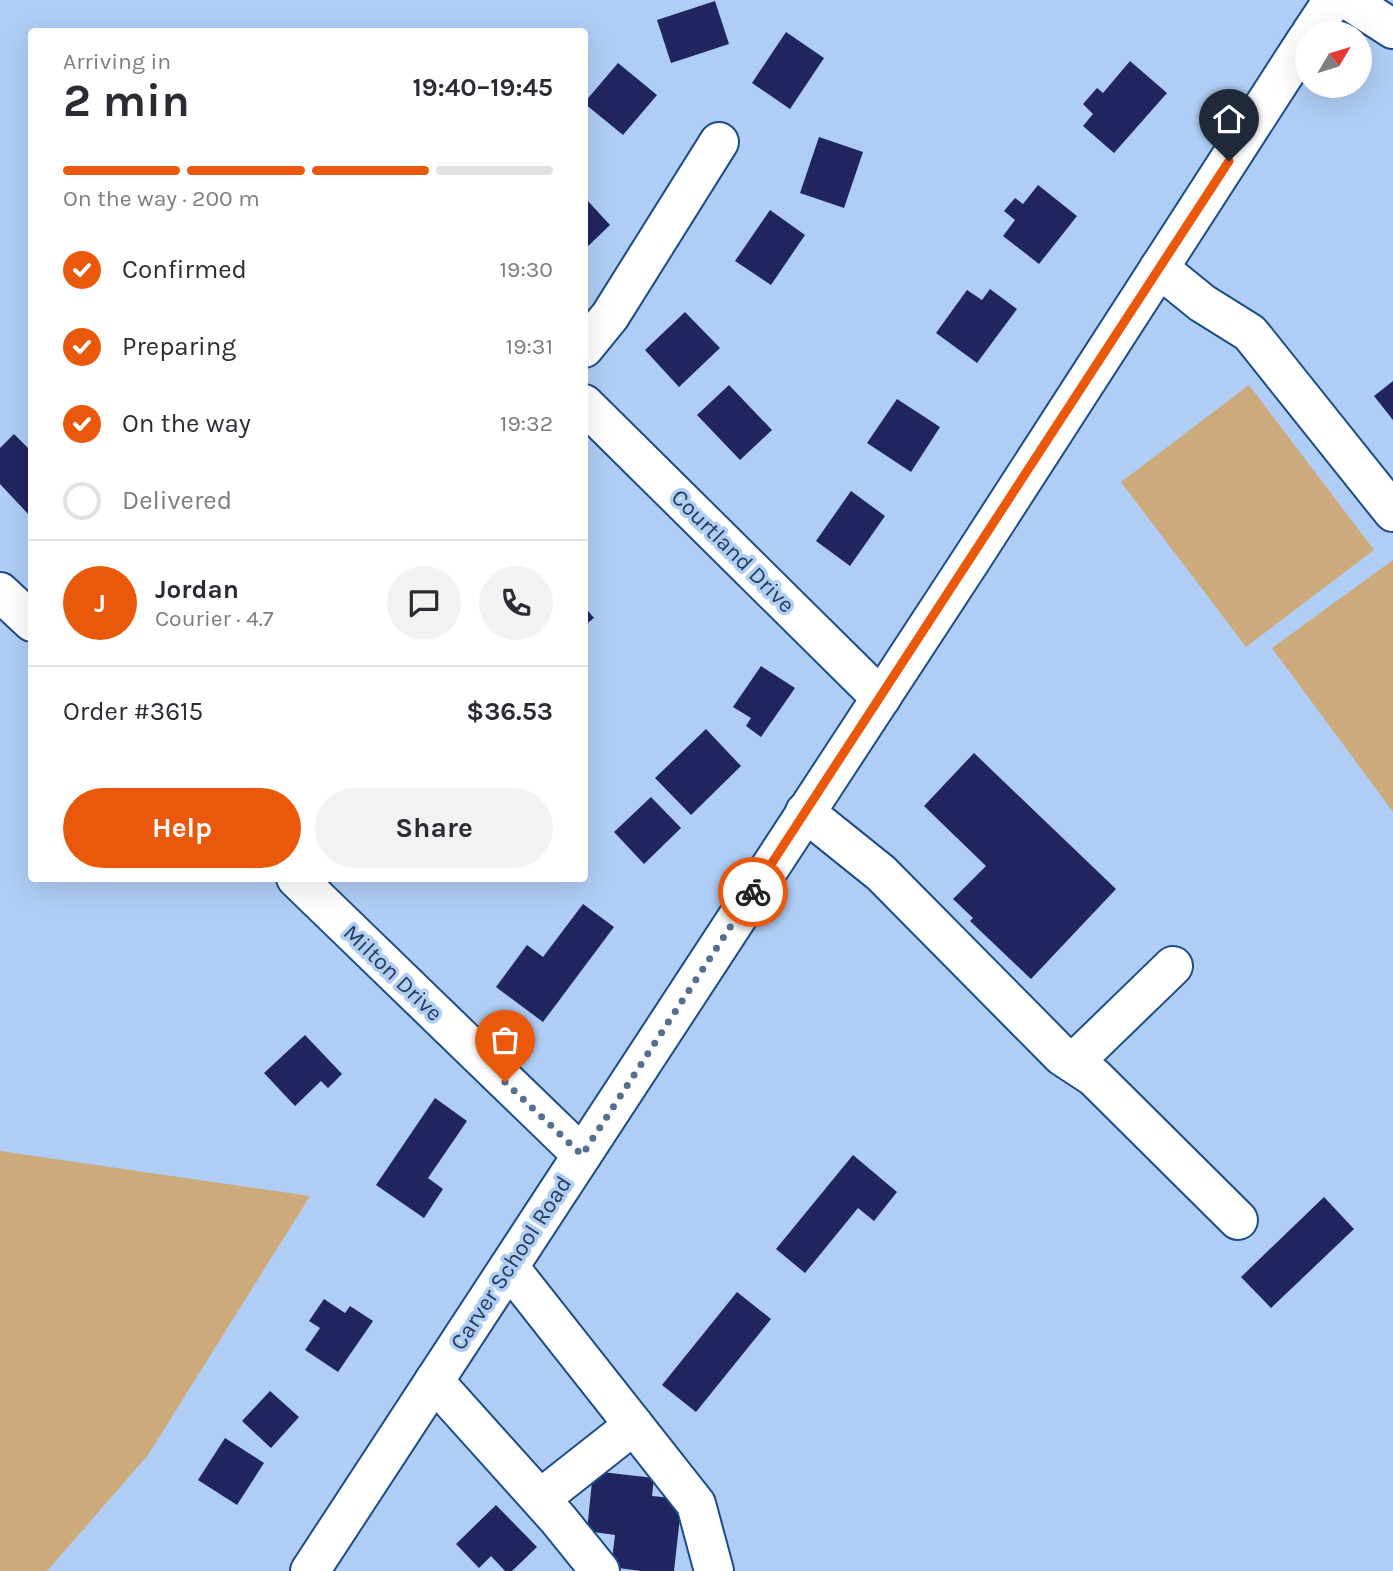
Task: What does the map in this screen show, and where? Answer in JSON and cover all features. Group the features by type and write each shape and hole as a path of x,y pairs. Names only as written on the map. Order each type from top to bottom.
{"main road":[{"path":"1319,21 1333,0"},
{"path":"1348,0 1393,29"},
{"name":"Carver School Road","path":"310,1571 1295,58"},
{"path":"588,343 610,316 719,142"},
{"path":"1160,268 1202,303 1250,333 1393,512"},
{"name":"Courtland Drive","path":"588,408 880,698"},
{"path":"0,592 28,618"},
{"path":"806,812 881,873 1062,1056 1094,1077 1238,1220"},
{"name":"Milton Drive","path":"300,882 582,1155"},
{"path":"1073,1063 1173,966"},
{"path":"509,1267 696,1504 714,1571"},
{"path":"434,1381 540,1499 600,1571"},
{"path":"540,1499 634,1425"}],"shaded area":[{"path":"1249,385 1374,550 1246,647 1121,482"},
{"path":"1393,560 1393,812 1272,648"},
{"path":"0,1151 310,1196 148,1455 47,1571 0,1571"}],"building":[{"path":"715,1 729,44 671,63 657,20"},
{"path":"786,32 824,58 790,109 752,83"},
{"path":"1130,61 1167,93 1114,153 1083,126 1093,114 1083,104 1097,88 1103,93"},
{"path":"618,63 657,95 623,135 588,106 588,98"},
{"path":"819,137 863,152 844,208 800,193"},
{"path":"1038,185 1077,216 1039,264 1003,236 1015,220 1004,211 1015,198 1023,204"},
{"path":"588,201 610,225 588,246"},
{"path":"770,210 805,235 771,285 735,261"},
{"path":"990,289 1017,309 977,363 936,333 967,290 982,300"},
{"path":"685,312 720,348 679,387 645,350"},
{"path":"1393,381 1393,420 1374,396"},
{"path":"729,385 772,430 740,460 697,415"},
{"path":"897,399 940,427 911,472 867,443"},
{"path":"14,434 28,448 28,514 0,484 0,448"},
{"path":"851,491 885,516 850,566 816,541"},
{"path":"588,611 594,618 588,623"},
{"path":"761,666 795,688 761,737 746,726 751,718 733,707"},
{"path":"706,729 741,766 691,815 655,778"},
{"path":"974,753 1116,889 1031,979 970,921 973,918 953,899 986,866 924,806"},
{"path":"651,797 681,828 644,864 614,832"},
{"path":"583,904 614,927 543,1022 496,987 527,945 543,957"},
{"path":"305,1035 342,1074 328,1088 321,1081 295,1106 264,1073"},
{"path":"435,1098 467,1121 428,1178 443,1189 424,1218 376,1185"},
{"path":"853,1155 897,1192 874,1221 858,1208 805,1273 776,1249"},
{"path":"1324,1197 1354,1229 1271,1308 1241,1277"},
{"path":"737,1292 771,1319 696,1412 662,1385"},
{"path":"324,1299 345,1313 350,1306 373,1321 338,1372 305,1350 320,1328 309,1321"},
{"path":"270,1391 299,1417 271,1448 242,1421"},
{"path":"225,1438 264,1463 237,1505 198,1480"},
{"path":"593,1471 654,1478 652,1496 682,1499 674,1571 611,1567 615,1535 587,1531"},
{"path":"496,1505 537,1547 512,1571 505,1571 491,1556 479,1568 456,1544"}],"way so far":[{"path":"505,1082 582,1155 753,892"}],"route":[{"path":"753,892 1229,161"}]}
